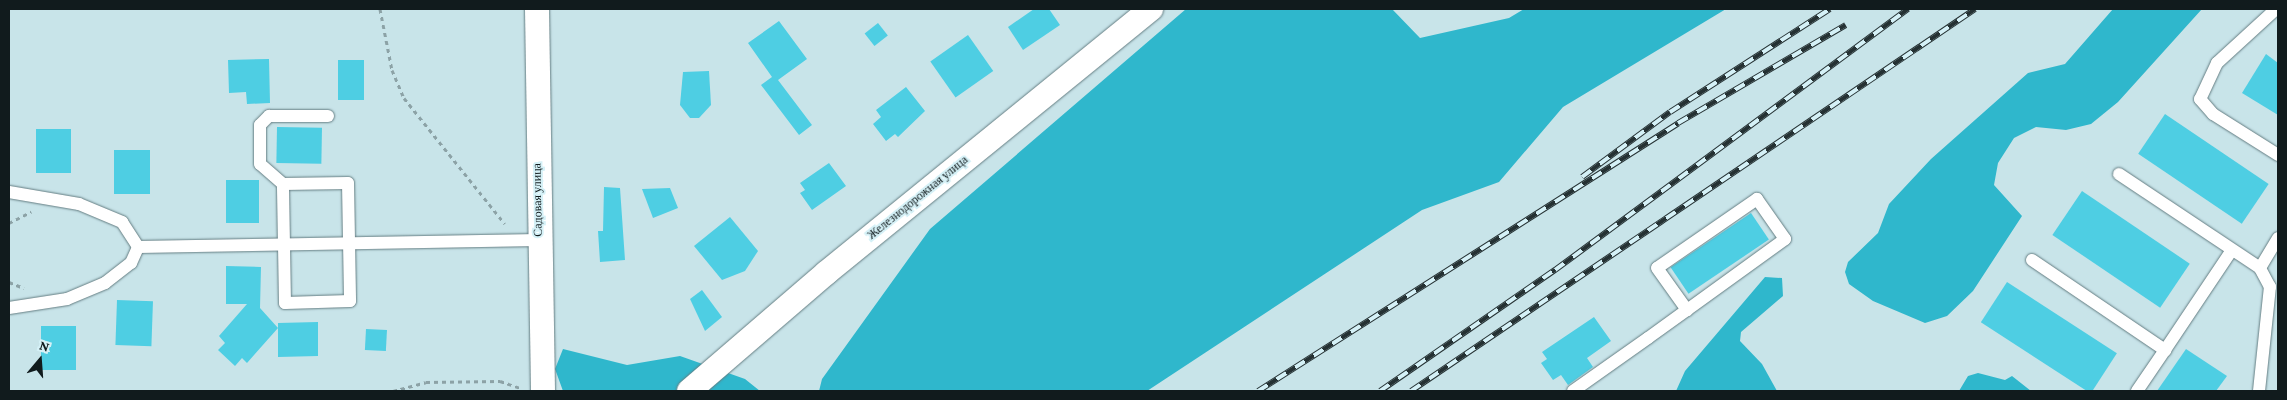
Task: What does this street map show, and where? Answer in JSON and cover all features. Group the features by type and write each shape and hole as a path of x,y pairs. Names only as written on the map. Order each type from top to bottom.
{"street":[{"name":"Садовая улица","path":"537,9 528,240 543,391"},
{"name":"Железнодорожная улица","path":"689,391 826,273 1151,9"}],"lane":[{"path":"2276,9 2217,63 2200,99 2213,114 2278,155"},
{"path":"283,184 285,303 350,301 348,182 283,184 260,164 260,125 269,116 328,116"},
{"path":"2119,174 2260,268 2270,287 2258,391"},
{"path":"9,192 80,204 122,222 138,247"},
{"path":"1573,391 1687,310 1785,239 1757,199 1657,268 1687,310"},
{"path":"2260,268 2278,238"},
{"path":"138,247 528,240"},
{"path":"9,308 67,300 105,283 131,263 138,247"},
{"path":"2137,391 2232,250"},
{"path":"2032,260 2165,350"}],"path":[{"path":"380,9 392,70 404,98 528,240"},
{"path":"393,391 426,382 491,381 529,391"}],"shaded area":[{"path":"1186,9 1392,9 1420,38 1509,18 1524,9 1726,9 1563,107 1499,182 1422,210 1147,391 819,391 822,379 930,229"},
{"path":"2113,9 2202,9 2118,102 2091,124 2066,130 2036,127 2014,138 1998,163 1994,185 2022,216 1973,291 1947,316 1925,323 1873,301 1849,284 1845,272 1848,262 1878,233 1889,204 1931,159 2028,73 2065,64"},
{"path":"1765,277 1782,278 1783,296 1741,332 1740,341 1762,364 1777,391 1676,391 1685,371"},
{"path":"563,349 627,365 680,356 745,379 760,391 563,391 555,369"},
{"path":"1978,373 2005,380 2012,376 2031,391 1959,391 1968,376"}],"building":[{"path":"1034,9 1049,9 1060,25 1023,50 1008,27"},
{"path":"779,21 807,59 778,80 812,125 799,135 761,85 772,77 748,43"},
{"path":"878,23 888,36 874,46 865,33"},
{"path":"968,35 993,71 956,97 930,61"},
{"path":"2266,54 2278,63 2278,115 2242,93"},
{"path":"269,59 270,103 247,104 246,92 229,93 228,60"},
{"path":"338,60 364,60 364,100 338,100"},
{"path":"709,71 711,105 699,118 690,118 680,105 683,72"},
{"path":"906,87 925,111 898,137 895,134 886,141 873,124 881,117 876,110"},
{"path":"2165,114 2269,184 2242,224 2138,154"},
{"path":"277,127 322,128 321,164 276,163"},
{"path":"36,129 71,129 71,173 36,173"},
{"path":"114,150 150,150 150,194 114,194"},
{"path":"829,163 846,186 812,210 800,193 805,190 800,183"},
{"path":"226,180 259,180 259,223 226,223"},
{"path":"604,187 620,188 625,260 600,262 598,231 603,231"},
{"path":"670,188 678,208 653,218 642,189"},
{"path":"2082,191 2190,264 2160,308 2052,235"},
{"path":"1751,213 1769,240 1688,294 1671,267"},
{"path":"730,217 758,251 745,271 722,280 694,246"},
{"path":"226,266 261,267 260,308 278,328 247,363 242,358 235,366 218,350 225,343 219,336 247,304 226,304"},
{"path":"2007,282 2117,353 2092,391 2087,391 1981,322"},
{"path":"702,290 722,317 705,331 690,299"},
{"path":"117,300 153,301 151,346 115,345"},
{"path":"1594,317 1611,341 1587,358 1593,367 1568,385 1561,375 1553,380 1541,363 1547,359 1542,352"},
{"path":"318,322 318,356 278,357 278,323"},
{"path":"41,326 76,326 76,370 41,370"},
{"path":"366,329 387,330 386,351 365,350"},
{"path":"2186,349 2227,376 2216,391 2157,391"}],"railway":[{"path":"1582,177 1670,112 1830,9"},
{"path":"1380,391 1555,270 1908,9"},
{"path":"1411,391 1975,9"},
{"path":"1258,391 1678,123 1846,25"}]}
